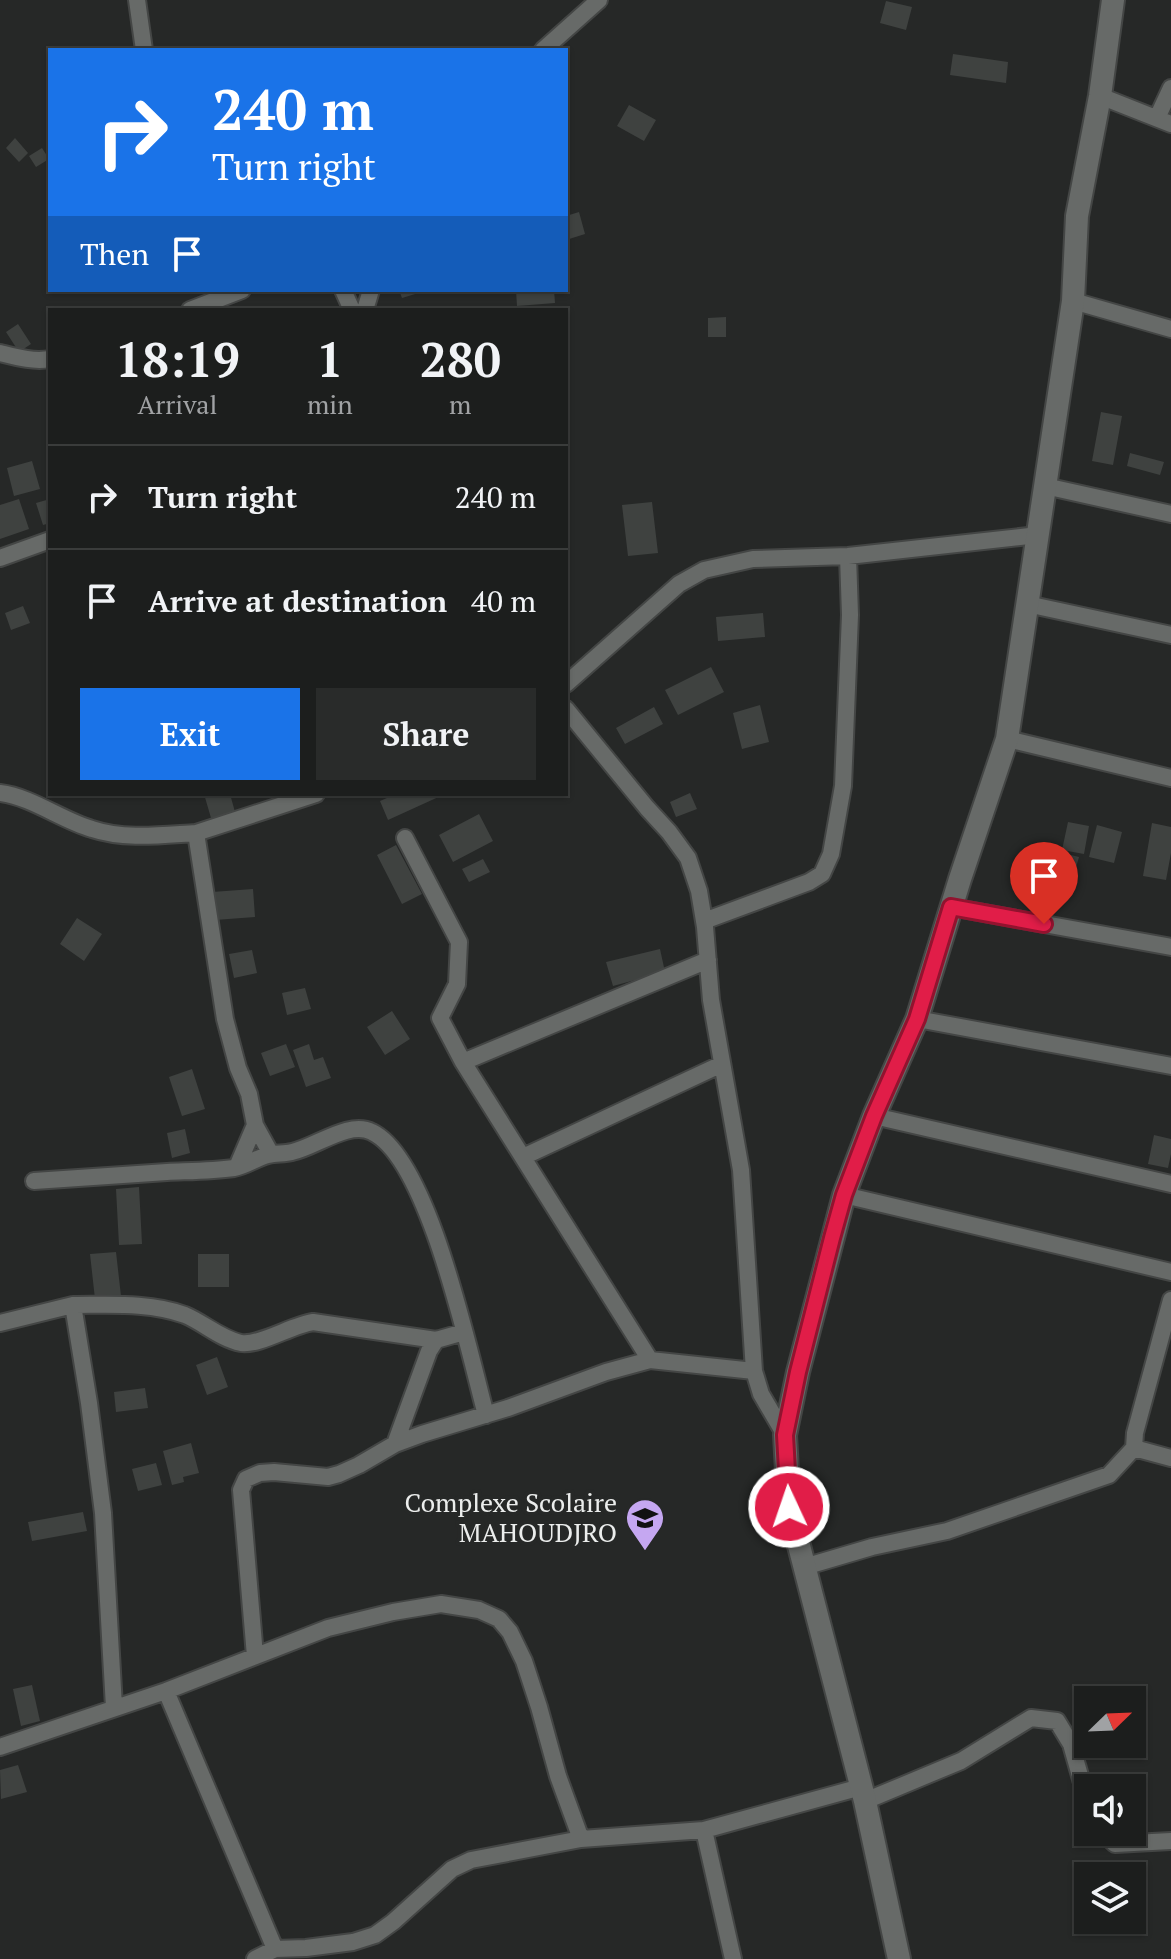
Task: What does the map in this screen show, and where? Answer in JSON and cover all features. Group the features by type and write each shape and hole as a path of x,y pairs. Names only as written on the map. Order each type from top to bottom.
{"street":[{"path":"137,0 144,48"},
{"path":"545,48 599,0"},
{"path":"899,1959 863,1794 789,1507 785,1435 798,1372 844,1195 874,1116 917,1019 1007,739 1073,301 1077,216 1100,96 1113,0"},
{"path":"1100,96 1164,121 1171,88"},
{"path":"195,308 237,292"},
{"path":"1073,301 1171,329"},
{"path":"0,353 48,359"},
{"path":"1045,486 1171,514"},
{"path":"568,682 679,584 704,570 753,559 848,556 1038,535"},
{"path":"0,558 48,541"},
{"path":"704,921 809,882 822,874 831,854 844,772 850,615 848,556"},
{"path":"1027,604 1171,635"},
{"path":"568,711 688,858 699,891 711,1000 741,1170 754,1371 761,1394 785,1435"},
{"path":"1007,739 1171,778"},
{"path":"0,793 14,795 92,829 123,836 196,833 310,796"},
{"path":"196,833 225,1019 238,1068 249,1094 255,1125 271,1154"},
{"path":"405,838 459,942 457,984 440,1018 463,1062 650,1360"},
{"path":"951,907 1171,947"},
{"path":"463,1062 708,960"},
{"path":"917,1019 1171,1066"},
{"path":"523,1157 722,1064"},
{"path":"874,1116 1171,1184"},
{"path":"237,1167 255,1125"},
{"path":"34,1181 237,1167 271,1154 305,1149 343,1131 358,1128 372,1131 397,1154 430,1220 443,1256 486,1415"},
{"path":"844,1195 1171,1272"},
{"path":"804,1567 872,1547 947,1531 1109,1475 1134,1448 1135,1433 1171,1300"},
{"path":"0,1323 73,1305 124,1305 170,1310 244,1344 313,1322 436,1340 464,1332"},
{"path":"73,1305 103,1513 114,1707"},
{"path":"395,1444 423,1366 436,1340"},
{"path":"255,1656 241,1490 246,1479 260,1473 274,1472 328,1477 359,1465 395,1444 650,1360 754,1371"},
{"path":"1134,1448 1171,1458"},
{"path":"0,1747 166,1691 328,1628 441,1604 479,1610 499,1619 510,1632 524,1661 558,1776 581,1839"},
{"path":"166,1691 275,1949"},
{"path":"255,1959 275,1949 353,1942 375,1935 452,1869 471,1860 581,1839 704,1830 863,1794 961,1761 1031,1718 1057,1721 1071,1744 1080,1774"},
{"path":"704,1830 733,1959"},
{"path":"1146,1842 1171,1841"}],"building":[{"path":"886,1 912,7 906,30 880,23"},
{"path":"953,54 1008,62 1006,83 950,75"},
{"path":"629,105 656,120 644,141 617,126"},
{"path":"15,138 28,153 19,162 6,148"},
{"path":"42,148 48,160 36,167 29,156"},
{"path":"579,212 585,234 568,239 568,215"},
{"path":"400,292 422,292 402,298"},
{"path":"516,292 554,292 555,303 517,306"},
{"path":"726,317 726,337 708,337 708,318"},
{"path":"18,324 31,344 19,352 6,332"},
{"path":"1101,412 1122,416 1113,465 1092,461"},
{"path":"1130,453 1164,462 1160,475 1127,466"},
{"path":"32,461 40,489 14,496 7,468"},
{"path":"19,499 29,529 0,539 0,505"},
{"path":"48,500 48,524 43,525 36,503"},
{"path":"652,502 658,553 628,556 622,505"},
{"path":"23,606 30,623 11,630 5,613"},
{"path":"763,613 765,637 718,641 716,617"},
{"path":"711,667 724,692 678,715 665,690"},
{"path":"760,705 769,742 742,749 733,713"},
{"path":"654,707 663,724 625,744 616,728"},
{"path":"690,793 697,809 676,817 670,802"},
{"path":"205,796 231,796 235,812 211,818"},
{"path":"391,796 441,796 388,820 380,801"},
{"path":"479,814 493,841 453,862 439,835"},
{"path":"1068,822 1089,826 1084,854 1062,850"},
{"path":"1152,823 1171,827 1171,853 1166,880 1143,876"},
{"path":"1097,825 1122,832 1114,863 1089,857"},
{"path":"396,845 422,894 402,904 377,855"},
{"path":"1039,847 1079,857 1073,878 1034,868"},
{"path":"483,859 490,872 469,882 462,869"},
{"path":"253,889 255,917 215,920 212,892"},
{"path":"77,918 102,934 84,961 60,944"},
{"path":"660,949 665,972 613,986 606,962"},
{"path":"252,950 257,973 234,978 229,954"},
{"path":"305,988 311,1009 287,1015 282,993"},
{"path":"392,1011 410,1039 385,1055 367,1027"},
{"path":"286,1044 295,1067 270,1076 261,1053"},
{"path":"309,1044 314,1060 323,1057 331,1078 306,1087 293,1050"},
{"path":"192,1069 205,1109 182,1116 169,1077"},
{"path":"185,1129 190,1153 172,1158 167,1133"},
{"path":"1154,1135 1171,1139 1168,1168 1148,1164"},
{"path":"139,1187 142,1244 119,1245 116,1189"},
{"path":"116,1252 121,1296 95,1299 90,1254"},
{"path":"198,1254 229,1254 229,1287 198,1287"},
{"path":"217,1357 228,1387 207,1395 196,1365"},
{"path":"145,1388 148,1408 116,1412 114,1392"},
{"path":"191,1443 199,1473 183,1477 184,1482 172,1485 163,1451"},
{"path":"156,1463 162,1485 138,1491 132,1469"},
{"path":"83,1512 87,1531 32,1541 28,1522"},
{"path":"32,1685 40,1721 21,1726 13,1689"},
{"path":"18,1765 27,1792 1,1799 0,1770"}],"place":[{"name":"Complexe Scolaire MAHOUDJRO","path":"645,1552"}],"route":[{"path":"789,1507 785,1435 832,1238 844,1195 874,1116 917,1019 951,907 1044,924"}]}
